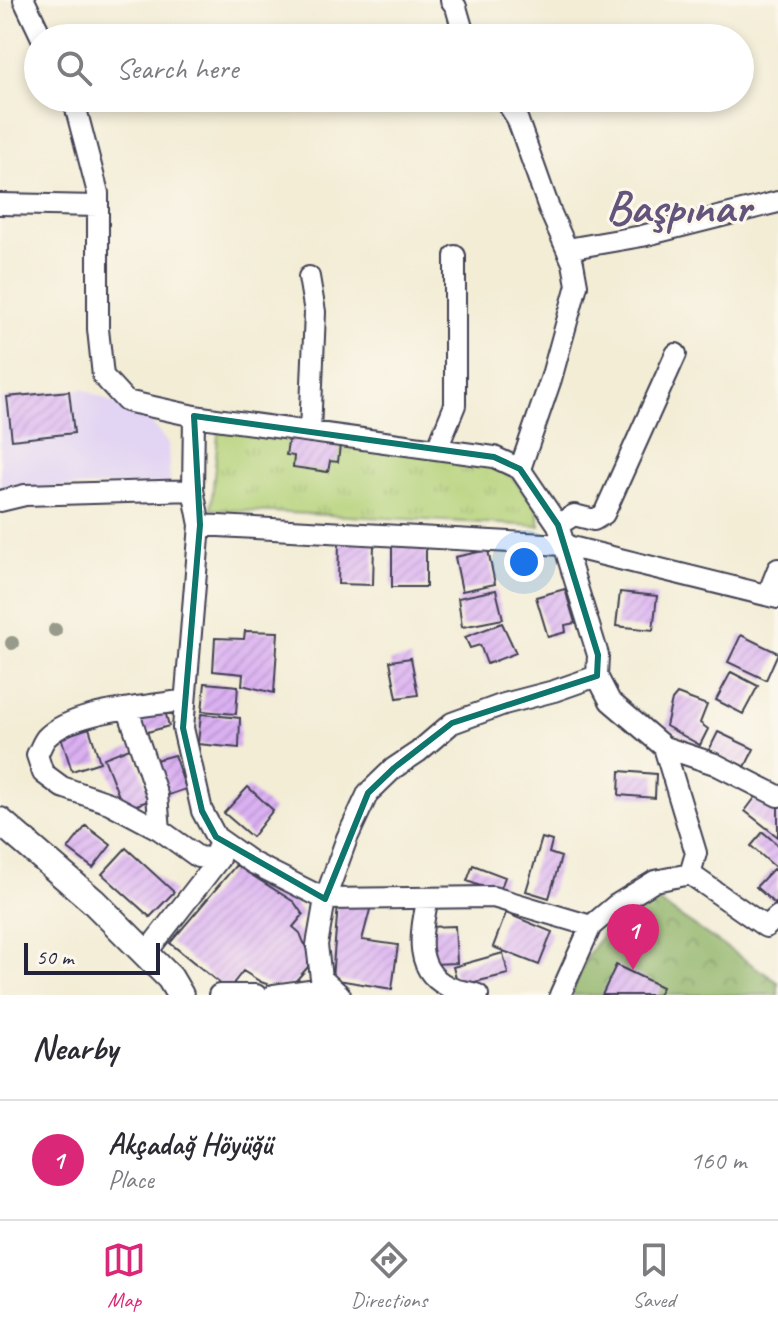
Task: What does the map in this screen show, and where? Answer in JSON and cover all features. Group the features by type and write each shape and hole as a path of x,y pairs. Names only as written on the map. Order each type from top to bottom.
{"main road":[{"path":"0,821 93,901 170,978 180,995"}],"street":[{"path":"24,0 35,24"},
{"path":"451,0 461,24"},
{"path":"77,112 98,206 98,329 103,376 126,401 194,416 494,457 520,469 561,535 598,655 597,676 610,701 664,747 715,764 778,796"},
{"path":"513,112 567,249 577,285 551,379 520,469"},
{"path":"567,249 642,236 778,202"},
{"path":"0,204 98,206"},
{"path":"437,449 455,405 455,256"},
{"path":"309,277 315,312 310,432"},
{"path":"561,535 574,515 594,520 604,514 676,354"},
{"path":"146,953 219,859 216,837 202,811 183,728 200,525 193,490 194,416"},
{"path":"0,501 25,495 193,490"},
{"path":"200,525 561,535 773,596 778,569"},
{"path":"336,991 321,978 317,945 325,899 347,838 368,793 394,768 452,723 597,676"},
{"path":"185,700 84,718 58,729 44,740 37,755 43,773 62,787 109,803 160,830 198,857 219,859"},
{"path":"128,710 157,795 160,830"},
{"path":"664,747 696,853 690,874"},
{"path":"216,837 253,863 325,899 493,897 591,926"},
{"path":"560,995 591,926 616,905 655,881 690,874 766,927 778,916"},
{"path":"428,898 422,924 421,949 426,969 446,985 478,995"},
{"path":"274,995 336,991"},
{"path":"219,995 256,995"}],"highlighted area":[{"path":"194,416 494,457 520,469 558,525 598,655 597,676 452,723 394,768 368,793 325,899 216,837 202,811 183,728 200,525"}],"shaded area":[{"path":"83,389 150,420 168,444 170,484 0,489 0,398"}],"green space":[{"path":"219,425 490,465 511,476 536,505 540,526 211,509"},
{"path":"645,893 778,982 778,995 571,995 587,956 607,928"}],"building":[{"path":"69,391 74,433 12,440 7,397"},
{"path":"289,437 340,445 338,462 330,461 328,472 293,467 294,456 286,455"},
{"path":"339,542 374,543 373,585 338,584"},
{"path":"392,545 426,545 426,587 392,587"},
{"path":"488,550 495,584 462,591 455,557"},
{"path":"565,589 575,623 565,625 566,632 548,637 536,597"},
{"path":"496,590 503,619 462,627 458,598"},
{"path":"620,592 657,596 653,630 616,626"},
{"path":"502,623 516,653 487,664 480,645 470,648 465,637"},
{"path":"245,631 278,632 274,693 242,685 243,674 213,671 215,638 244,639"},
{"path":"741,635 778,653 766,680 728,662"},
{"path":"411,658 418,695 397,698 390,661"},
{"path":"731,672 758,686 743,714 716,700"},
{"path":"205,683 238,686 236,714 202,711"},
{"path":"677,694 707,705 700,723 708,729 700,745 666,726 672,700"},
{"path":"164,707 169,726 144,733 136,714"},
{"path":"201,714 240,718 239,748 198,744"},
{"path":"89,728 100,762 72,771 61,737"},
{"path":"718,732 754,749 745,767 709,750"},
{"path":"132,747 151,800 124,809 104,758"},
{"path":"174,755 186,789 163,797 152,761"},
{"path":"620,771 656,774 655,798 619,795"},
{"path":"248,787 273,810 252,837 224,813"},
{"path":"760,791 778,803 778,837 745,811"},
{"path":"86,826 111,845 93,868 68,849"},
{"path":"763,832 778,845 778,864 775,867 751,846"},
{"path":"542,838 552,841 549,853 561,857 549,898 526,891"},
{"path":"126,848 174,892 150,917 102,874"},
{"path":"236,865 294,902 303,915 293,927 300,933 308,953 308,967 293,984 275,987 243,971 228,990 170,943"},
{"path":"473,865 505,877 499,893 467,881"},
{"path":"773,869 778,874 776,905 756,887"},
{"path":"338,904 371,906 362,940 398,945 392,989 332,979"},
{"path":"506,913 552,932 539,965 493,947"},
{"path":"455,926 457,963 430,964 427,927"},
{"path":"503,953 508,974 458,986 453,967"},
{"path":"616,965 662,987 658,995 602,995"}],"place":[{"name":"Akçadağ Höyüğü","path":"633,970"}],"district":[{"name":"Başpınar","path":"678,207"}]}
